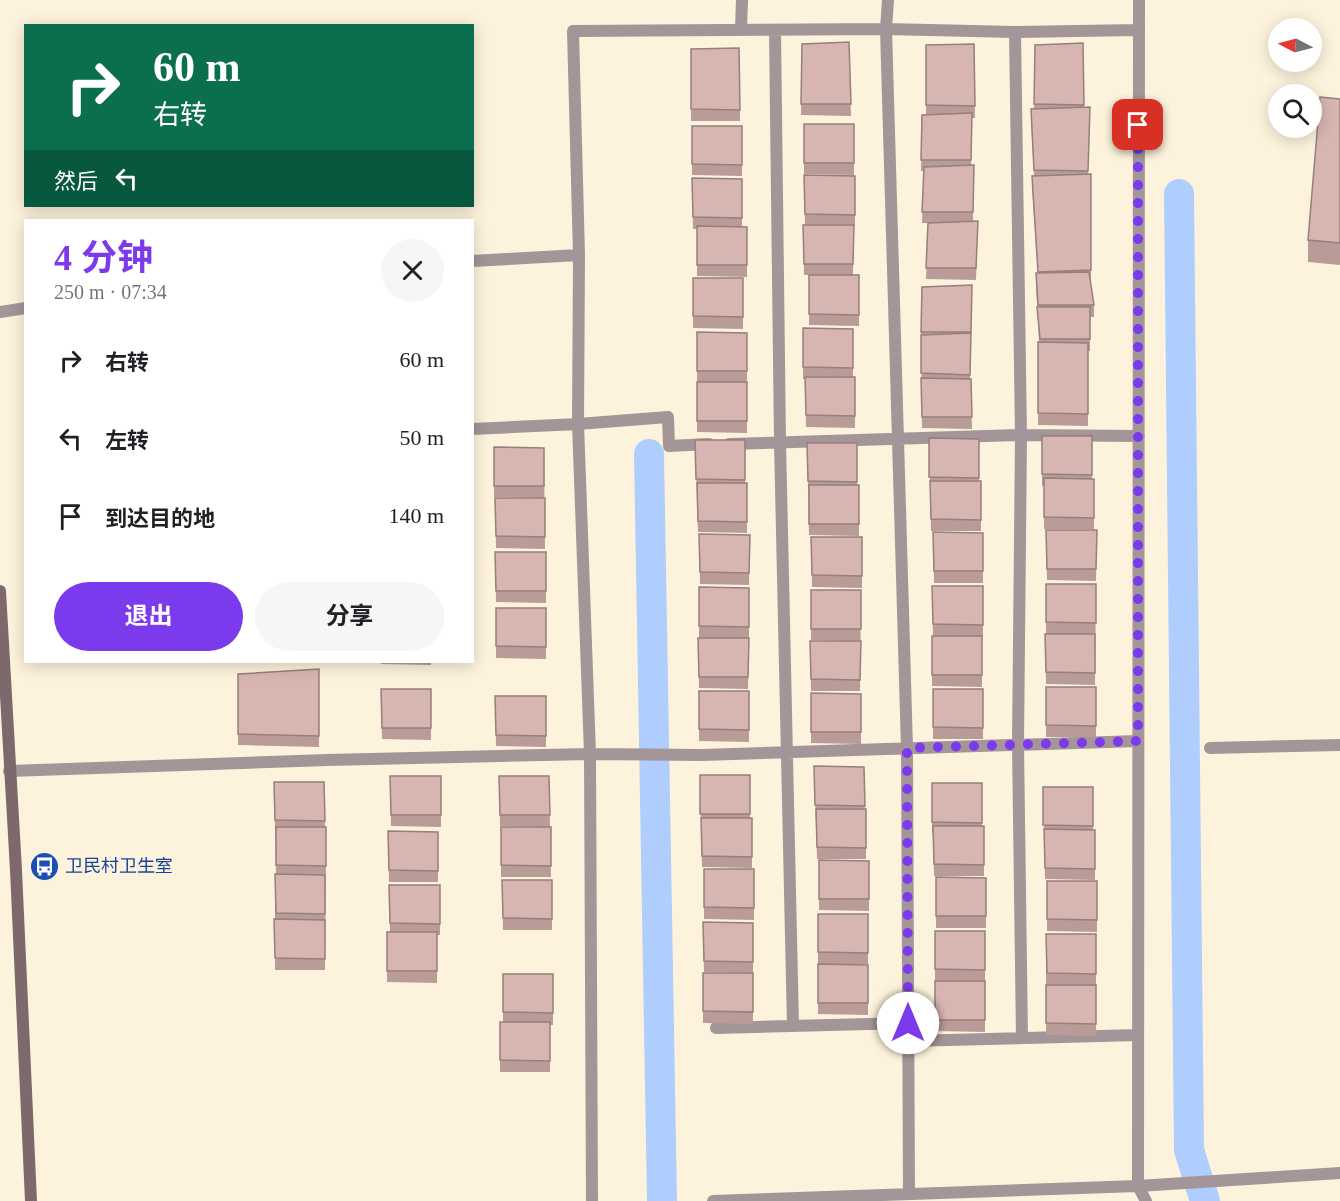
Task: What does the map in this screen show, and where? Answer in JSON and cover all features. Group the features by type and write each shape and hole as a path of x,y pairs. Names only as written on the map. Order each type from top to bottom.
{"street":[{"path":"741,30 742,0"},
{"path":"888,0 886,29 907,748 909,1194"},
{"path":"1139,0 1138,1186 1146,1201"},
{"path":"775,30 780,442 793,1026"},
{"path":"592,1201 590,754 578,424 579,255 573,31 1138,30"},
{"path":"1015,32 1021,435 1018,745 1022,1038"},
{"path":"474,261 579,255"},
{"path":"0,312 24,308"},
{"path":"474,429 668,417 669,446 1021,435 1139,436"},
{"path":"0,591 16,870 31,1201"},
{"path":"9,771 327,760 590,754 788,753 1138,741"},
{"path":"1210,748 1340,745"},
{"path":"717,1028 908,1023"},
{"path":"908,1041 1138,1035"},
{"path":"713,1201 1161,1185 1340,1173"}],"building":[{"path":"849,42 851,104 801,104 802,44"},
{"path":"1083,43 1084,105 1034,104 1035,45"},
{"path":"974,44 975,106 926,105 926,45"},
{"path":"739,48 740,110 691,109 691,49"},
{"path":"1322,97 1340,99 1340,243 1308,240 1317,138 1322,138"},
{"path":"1090,107 1088,171 1034,170 1031,109"},
{"path":"972,113 971,160 921,160 922,115"},
{"path":"804,124 854,124 854,163 804,163"},
{"path":"692,126 742,126 742,165 692,164"},
{"path":"974,165 973,212 922,212 924,167"},
{"path":"1091,174 1091,270 1038,272 1032,176"},
{"path":"804,175 855,176 855,215 805,214"},
{"path":"692,178 742,179 742,218 693,217"},
{"path":"978,221 976,268 926,268 928,223"},
{"path":"803,225 854,225 853,264 804,264"},
{"path":"697,226 747,227 747,265 697,265"},
{"path":"1089,272 1094,305 1038,305 1036,273"},
{"path":"809,275 859,275 859,315 809,314"},
{"path":"693,278 743,278 743,317 693,316"},
{"path":"972,285 971,332 921,332 922,287"},
{"path":"1037,307 1090,307 1090,339 1040,339"},
{"path":"803,328 853,329 853,368 803,367"},
{"path":"697,332 747,333 747,371 697,371"},
{"path":"971,333 970,375 921,373 921,335"},
{"path":"1038,342 1088,343 1088,414 1038,413"},
{"path":"805,377 855,377 855,416 806,415"},
{"path":"921,378 971,379 972,417 922,417"},
{"path":"697,382 747,382 747,421 697,421"},
{"path":"1042,436 1092,436 1092,475 1042,474"},
{"path":"929,438 979,439 979,478 929,477"},
{"path":"695,440 745,440 745,480 696,479"},
{"path":"807,443 857,443 857,482 808,481"},
{"path":"494,447 544,448 544,486 494,486"},
{"path":"1044,478 1094,479 1094,518 1044,517"},
{"path":"930,481 981,481 981,520 931,519"},
{"path":"697,483 747,483 747,522 698,521"},
{"path":"809,485 859,485 859,524 809,524"},
{"path":"495,498 545,498 545,537 496,536"},
{"path":"1046,530 1097,530 1096,569 1047,569"},
{"path":"933,532 983,533 983,571 934,571"},
{"path":"699,534 750,535 749,573 700,572"},
{"path":"811,537 862,537 862,576 812,575"},
{"path":"495,552 546,552 546,591 496,591"},
{"path":"1046,584 1096,584 1096,623 1046,622"},
{"path":"932,586 983,586 983,625 933,624"},
{"path":"699,587 749,588 749,627 699,626"},
{"path":"811,590 861,590 861,629 811,629"},
{"path":"496,608 546,608 546,647 496,646"},
{"path":"1045,634 1095,634 1095,673 1046,672"},
{"path":"932,636 982,636 982,675 932,675"},
{"path":"698,638 749,638 748,677 699,677"},
{"path":"810,641 861,641 860,680 811,679"},
{"path":"319,669 319,736 238,734 238,674"},
{"path":"1046,687 1096,687 1096,726 1046,725"},
{"path":"381,689 431,689 431,728 382,728"},
{"path":"933,689 983,689 983,728 933,727"},
{"path":"699,691 749,691 749,730 699,729"},
{"path":"811,693 861,694 861,732 811,732"},
{"path":"495,696 546,696 546,736 496,735"},
{"path":"814,766 864,767 865,806 815,805"},
{"path":"700,775 750,775 750,814 700,814"},
{"path":"390,776 441,776 441,815 391,815"},
{"path":"499,776 549,776 550,815 500,815"},
{"path":"274,782 324,782 325,821 275,820"},
{"path":"932,783 982,783 982,823 932,822"},
{"path":"1043,787 1093,787 1093,826 1043,825"},
{"path":"816,809 866,809 866,848 817,847"},
{"path":"701,818 752,818 752,857 702,856"},
{"path":"933,826 984,826 984,865 934,864"},
{"path":"276,827 326,827 326,866 276,865"},
{"path":"501,827 551,827 551,866 501,865"},
{"path":"1044,829 1095,830 1095,869 1045,868"},
{"path":"388,831 438,832 438,871 389,870"},
{"path":"819,860 869,861 869,899 819,899"},
{"path":"704,869 754,869 754,908 704,907"},
{"path":"275,874 325,875 325,914 276,913"},
{"path":"936,877 986,878 986,916 936,916"},
{"path":"502,880 552,880 552,919 503,918"},
{"path":"1047,881 1097,881 1097,920 1047,919"},
{"path":"389,885 440,885 440,924 390,923"},
{"path":"818,914 868,914 868,953 818,952"},
{"path":"274,919 325,920 325,959 275,958"},
{"path":"703,922 753,923 753,962 704,961"},
{"path":"935,931 985,931 985,970 935,969"},
{"path":"387,932 437,932 437,971 387,971"},
{"path":"1046,934 1096,934 1096,974 1047,973"},
{"path":"818,964 868,965 868,1003 818,1003"},
{"path":"703,973 753,973 753,1012 703,1011"},
{"path":"503,974 553,974 553,1013 503,1012"},
{"path":"935,981 985,981 985,1020 935,1020"},
{"path":"1046,985 1096,985 1096,1024 1046,1023"},
{"path":"500,1022 550,1022 550,1061 500,1060"}],"waterway":[{"path":"1179,194 1189,1150 1205,1201"},
{"path":"649,454 662,1201"}],"place":[{"name":"卫民村卫生室","path":"44,866"}],"route":[{"path":"908,1023 907,748 1138,741 1138,125"}]}
